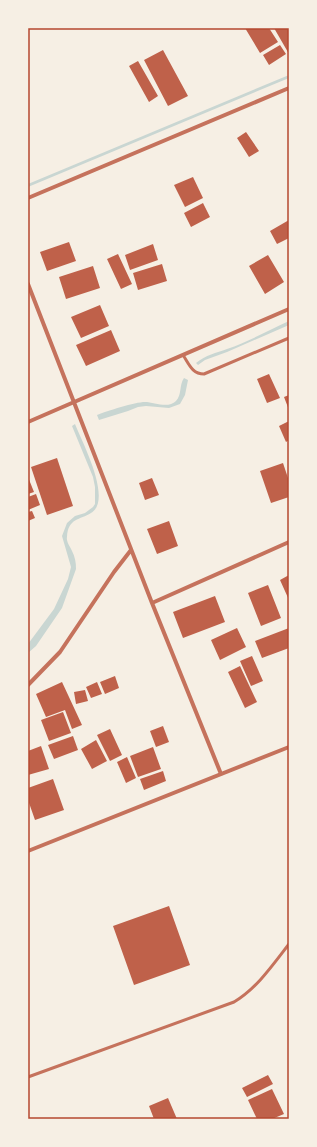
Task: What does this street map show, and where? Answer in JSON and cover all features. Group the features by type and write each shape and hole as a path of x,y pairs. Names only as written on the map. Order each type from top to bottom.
{"street":[{"path":"28,198 289,88"},
{"path":"28,284 131,550 221,774"},
{"path":"28,422 289,309"},
{"path":"152,603 289,542"},
{"path":"28,685 60,652 114,572 131,550"},
{"path":"28,851 289,747"}],"lane":[{"path":"183,355 194,371 199,374 204,374 289,338"},
{"path":"28,1077 234,1002 246,995 259,982 289,944"}],"shaded area":[{"path":"289,75 289,78 28,187 28,184"},
{"path":"289,321 289,325 205,360 198,365 196,363 207,356 243,343"},
{"path":"184,378 188,380 185,395 180,404 169,408 146,406 138,407 99,420 97,415 135,403 145,402 169,405 178,399 181,384"},
{"path":"75,424 94,470 99,496 97,506 91,513 75,520 70,526 67,541 75,557 76,569 62,608 36,646 28,653 28,644 54,609 68,579 71,567 62,536 67,523 75,516 85,513 95,504 95,487 93,477 72,426"}],"building":[{"path":"245,28 269,28 278,42 260,53"},
{"path":"274,28 289,28 289,54"},
{"path":"280,45 286,54 269,65 263,55"},
{"path":"163,50 188,96 168,106 144,60"},
{"path":"138,61 158,96 149,102 129,66"},
{"path":"246,132 259,151 249,157 237,138"},
{"path":"193,177 203,198 185,207 174,185"},
{"path":"203,203 210,217 191,227 184,213"},
{"path":"289,220 289,238 277,244 270,231"},
{"path":"69,242 76,261 47,271 40,252"},
{"path":"153,244 158,260 130,270 125,255"},
{"path":"118,254 132,284 121,289 107,259"},
{"path":"268,255 284,282 265,294 249,266"},
{"path":"162,264 167,281 138,290 133,273"},
{"path":"93,266 100,288 66,299 59,277"},
{"path":"100,305 109,326 81,338 71,317"},
{"path":"111,330 120,351 86,366 76,345"},
{"path":"269,374 280,398 267,403 257,379"},
{"path":"289,395 289,410 284,397"},
{"path":"289,421 289,440 286,442 279,426"},
{"path":"57,458 73,506 47,515 31,467"},
{"path":"283,463 289,481 289,497 271,503 260,471"},
{"path":"28,477 34,492 28,494"},
{"path":"152,478 159,495 145,500 139,483"},
{"path":"36,494 40,505 28,510 28,497"},
{"path":"32,511 35,518 28,521 28,512"},
{"path":"169,521 178,546 157,554 147,529"},
{"path":"289,575 289,600 280,580"},
{"path":"268,585 281,618 261,626 248,593"},
{"path":"215,596 225,622 183,638 173,612"},
{"path":"237,628 246,647 220,660 211,640"},
{"path":"289,628 289,648 262,658 255,641"},
{"path":"252,656 263,681 251,686 240,661"},
{"path":"240,666 257,702 245,708 228,672"},
{"path":"115,676 119,688 105,694 100,682"},
{"path":"62,682 82,725 72,729 65,710 46,717 36,694"},
{"path":"97,682 102,694 91,698 86,687"},
{"path":"85,690 88,701 76,704 74,692"},
{"path":"63,712 71,733 49,741 41,720"},
{"path":"163,726 169,742 156,747 150,731"},
{"path":"110,729 122,755 110,761 97,735"},
{"path":"73,736 78,750 54,759 48,745"},
{"path":"96,740 107,761 92,769 81,749"},
{"path":"41,746 49,769 28,775 28,751"},
{"path":"153,747 161,769 138,777 130,756"},
{"path":"127,757 136,778 126,783 117,762"},
{"path":"163,771 166,781 144,790 140,779"},
{"path":"53,779 64,810 35,820 28,800 28,788"},
{"path":"169,906 190,965 134,985 113,926"},
{"path":"268,1075 273,1084 247,1097 242,1088"},
{"path":"272,1089 284,1114 272,1119 257,1119 248,1100"},
{"path":"168,1098 177,1119 154,1119 149,1106"}]}
